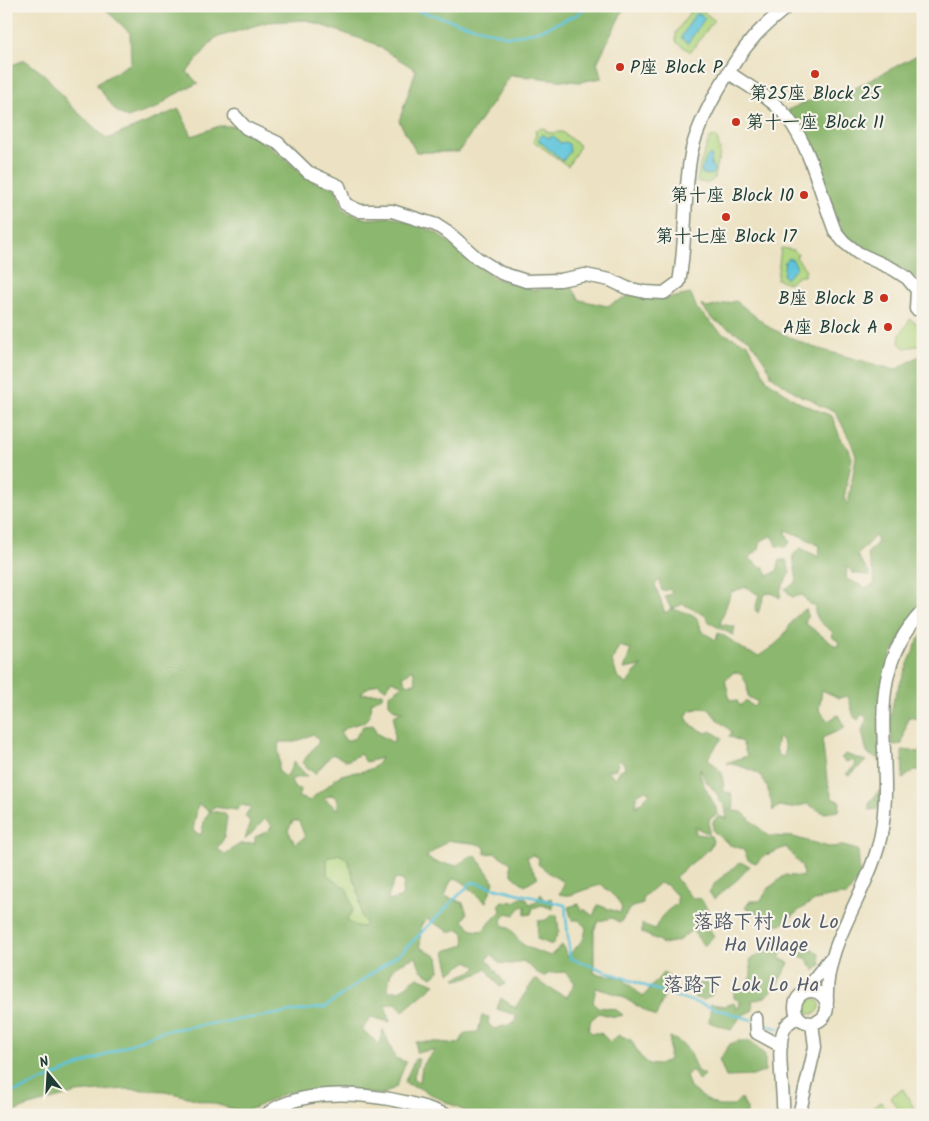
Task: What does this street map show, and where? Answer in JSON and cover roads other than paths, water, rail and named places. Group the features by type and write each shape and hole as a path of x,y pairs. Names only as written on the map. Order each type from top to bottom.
{"street":[{"path":"235,116 246,128 278,143 308,172 339,186 345,204 360,211 392,211 436,225 450,234 477,258 500,272 526,281 560,280 585,275 610,280 627,288 645,292 664,293 678,282 683,259 685,199 691,151 696,136 729,73 754,36 788,6"},
{"path":"729,73 764,96 786,116 804,144 836,230 844,242 858,253 893,269 907,278 917,290 916,309"},
{"path":"834,952 799,996 795,1005 798,1016 806,1022 812,1023 821,1020 825,1016 827,1011 827,980 834,952 873,863 883,825 885,788 882,715 887,676 899,644 907,630 923,612"},
{"path":"803,993 817,991 827,1001"},
{"path":"783,1115 781,1046 786,1026 798,1016"},
{"path":"756,1018 757,1034 781,1046"},
{"path":"799,1115 815,1047 812,1023"},
{"path":"266,1115 281,1105 296,1100 348,1095 373,1096 411,1103 447,1115"}],"water":[{"path":"695,14 700,14 705,18 688,43 682,39 682,36"},
{"path":"543,134 548,138 554,136 560,143 565,142 569,144 570,151 563,161 538,140"},
{"path":"709,155 712,157 711,163 714,170 712,175 703,174 701,171"},
{"path":"788,258 793,260 797,267 786,279 783,275 785,261"}],"waterway":[{"path":"402,6 509,37 541,30 578,14 587,6"},
{"path":"6,1092 18,1091 162,1031 325,1007 403,951 472,882 565,905 570,958 662,992 752,1020"},
{"path":"759,1023 780,1029"}],"place":[{"name":"P座 Block P","path":"620,67"},
{"name":"第25座 Block 25","path":"815,74"},
{"name":"第十一座 Block 11","path":"736,122"},
{"name":"第十座 Block 10","path":"804,195"},
{"name":"第十七座 Block 17","path":"726,217"},
{"name":"B座 Block B","path":"884,298"},
{"name":"A座 Block A","path":"888,327"}],"district":[{"name":"落路下村 Lok Lo Ha Village","path":"766,932"},
{"name":"落路下 Lok Lo Ha","path":"741,984"}]}
